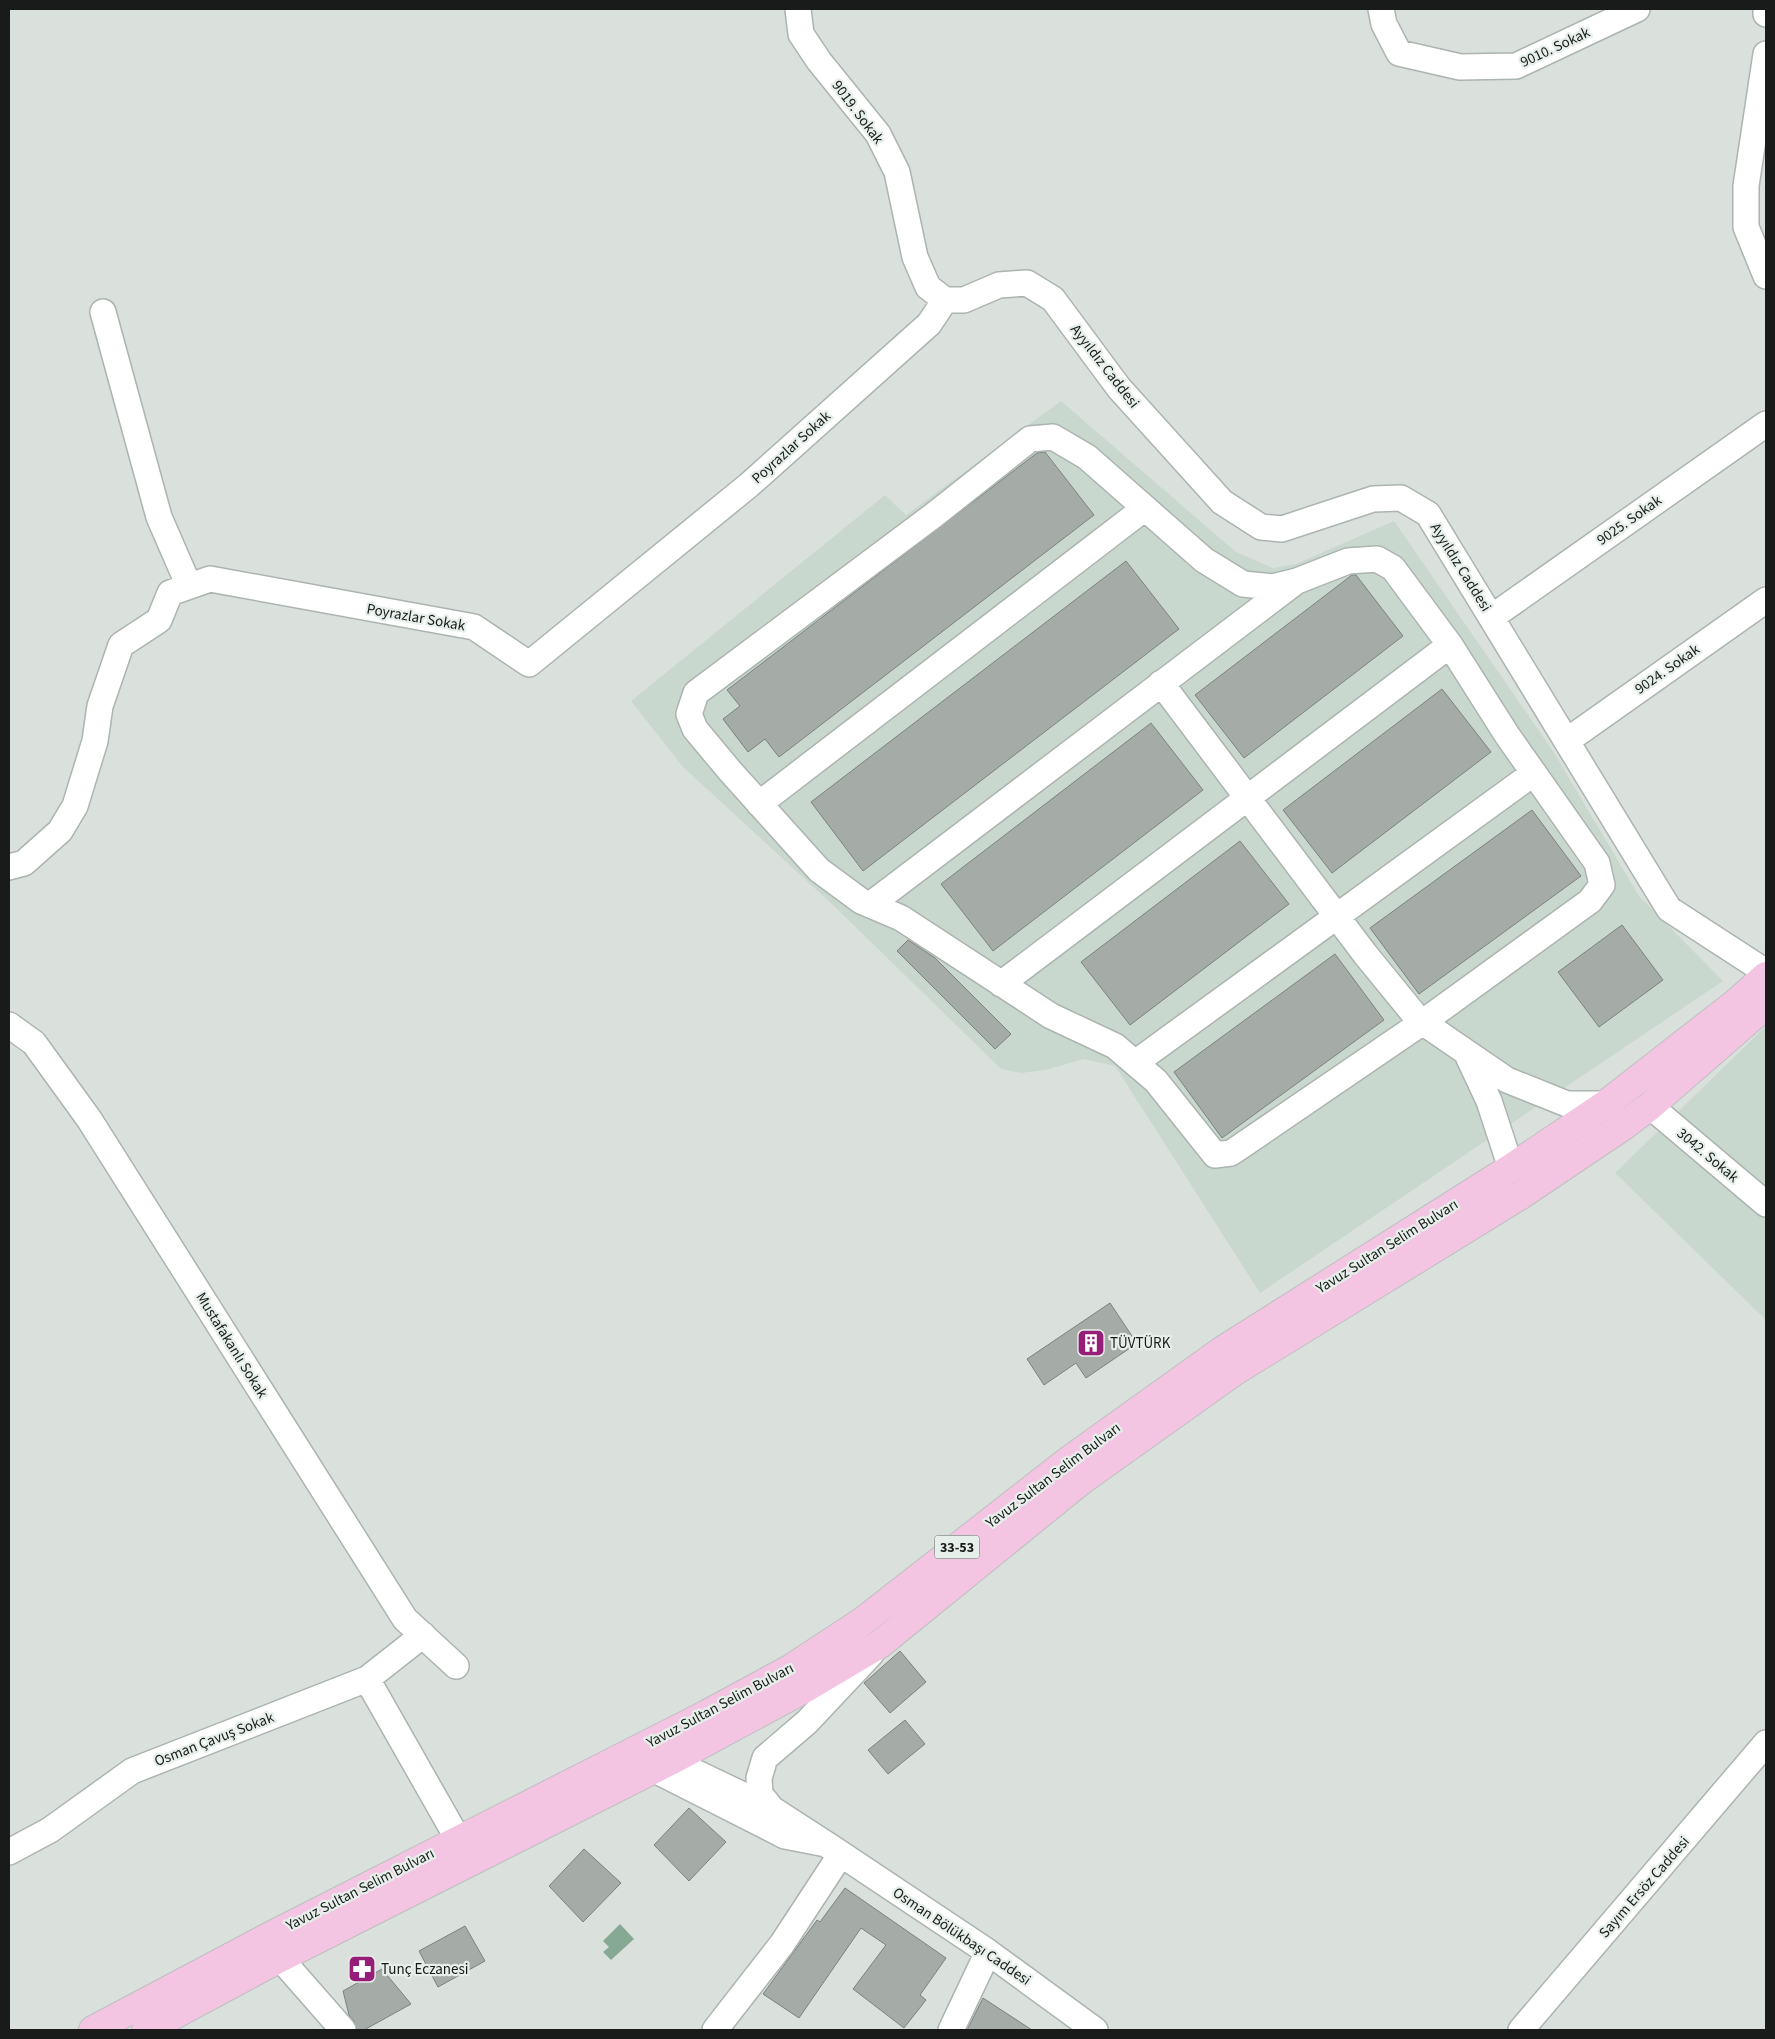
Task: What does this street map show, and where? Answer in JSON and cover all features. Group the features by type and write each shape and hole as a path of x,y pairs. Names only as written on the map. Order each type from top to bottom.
{"main road":[{"name":"Yavuz Sultan Selim Bulvarı","path":"93,2030 272,1935 705,1715 790,1669 863,1621 1068,1461 1222,1350 1511,1168 1606,1104 1737,1002 1766,976"},
{"name":"Yavuz Sultan Selim Bulvarı","path":"146,2030 280,1958 665,1764 804,1690 880,1644 1082,1480 1235,1371 1521,1195 1650,1106 1764,1012"}],"street":[{"name":"9019. Sokak","path":"798,9 801,34 819,61 878,134 890,157 897,172 915,257 928,287 944,300"},
{"name":"9010. Sokak","path":"1381,9 1384,24 1399,53 1460,68 1516,66 1637,9"},
{"path":"1766,9 1766,14"},
{"path":"1766,54 1746,194 1746,227 1766,276"},
{"name":"Ayyıldız Caddesi","path":"944,300 964,300 998,284 1027,283 1053,299 1119,388 1222,502 1261,527 1282,529 1373,500 1401,498 1428,514 1568,740 1669,909 1766,972"},
{"name":"Poyrazlar Sokak","path":"9,868 24,863 60,831 75,806 95,741 100,706 121,645 159,620 170,593 210,579 474,628 529,664 749,485 929,324 944,300"},
{"path":"103,312 159,517 189,586"},
{"name":"9025. Sokak","path":"1492,617 1766,424"},
{"path":"1053,437 1087,457 1204,560 1243,584 1273,587 1296,581 1348,561 1377,559 1393,568 1450,646 1534,773 1597,863 1602,885 1590,902 1423,1022 1231,1153 1215,1155 1156,1081 1115,1046 1051,1016 901,918 861,901 819,870 695,729 688,714 696,693 934,514 1030,438 1053,437"},
{"path":"760,804 1145,508"},
{"path":"870,905 1296,581"},
{"name":"9024. Sokak","path":"1568,740 1766,600"},
{"path":"1001,984 1450,646"},
{"path":"1161,683 1371,961 1423,1022 1508,1080 1567,1104 1606,1104"},
{"path":"1135,1063 1534,773"},
{"name":"Mustafakanlı Sokak","path":"9,1025 34,1043 89,1118 405,1619 456,1666"},
{"path":"1466,1052 1489,1101 1511,1168"},
{"name":"3042. Sokak","path":"1650,1106 1766,1204"},
{"name":"Osman Çavuş Sokak","path":"9,1852 50,1830 132,1771 367,1679 423,1634"},
{"path":"772,1809 760,1794 758,1778 765,1758 807,1722 880,1644"},
{"path":"367,1679 458,1839"},
{"name":"Sayım Ersöz Caddesi","path":"1521,2030 1766,1743"},
{"name":"Osman Bölükbaşı Caddesi","path":"665,1764 695,1772 772,1809 988,1952 1095,2030"},
{"name":"Osman Bölükbaşı Caddesi","path":"665,1764 785,1836 834,1849"},
{"path":"715,2030 782,1944 834,1849"},
{"path":"951,2030 988,1952"},
{"path":"280,1958 343,2030"}],"shaded area":[{"path":"1061,401 1236,552 1273,568 1296,564 1394,521 1553,751 1639,896 1723,981 1260,1293 1115,1066 1083,1059 1046,1070 1021,1073 1001,1069 834,906 683,767 631,701 885,495 906,515"},
{"path":"1766,1026 1766,1320 1615,1173"},
{"path":"620,1924 634,1939 611,1960 603,1952 609,1947 603,1941"}],"building":[{"path":"1045,452 1094,515 779,757 765,739 748,752 723,719 740,706 727,690 1037,453"},
{"path":"1126,561 1179,629 863,871 811,802"},
{"path":"1352,575 1356,575 1403,636 1244,758 1195,695"},
{"path":"1442,689 1491,752 1332,873 1283,810"},
{"path":"1151,723 1203,790 993,951 941,884"},
{"path":"1532,810 1581,876 1419,994 1370,928"},
{"path":"1240,841 1289,904 1130,1025 1081,962"},
{"path":"1622,925 1663,980 1599,1027 1558,972"},
{"path":"908,940 935,958 1011,1034 995,1049 897,951"},
{"path":"1335,954 1384,1020 1222,1138 1174,1072"},
{"name":"TÜVTÜRK","path":"1110,1303 1132,1336 1128,1339 1133,1346 1086,1378 1076,1363 1044,1385 1027,1359"},
{"path":"900,1651 926,1682 890,1713 864,1683"},
{"path":"905,1720 925,1744 888,1774 868,1750"},
{"path":"689,1808 726,1842 689,1881 654,1845"},
{"path":"584,1849 621,1883 583,1922 549,1886"},
{"path":"845,1888 946,1958 920,1995 926,2000 904,2028 853,1989 886,1945 861,1928 799,2018 763,1994 817,1920 820,1922"},
{"path":"465,1926 485,1961 438,1987 419,1951"},
{"path":"382,1969 411,2004 364,2030 357,2030 354,2021 349,2015 343,1991"},
{"path":"983,1998 1032,2030 967,2030"}],"place":[{"name":"TÜVTÜRK","path":"1091,1343"},
{"name":"Tunç Eczanesi","path":"362,1969"}]}
